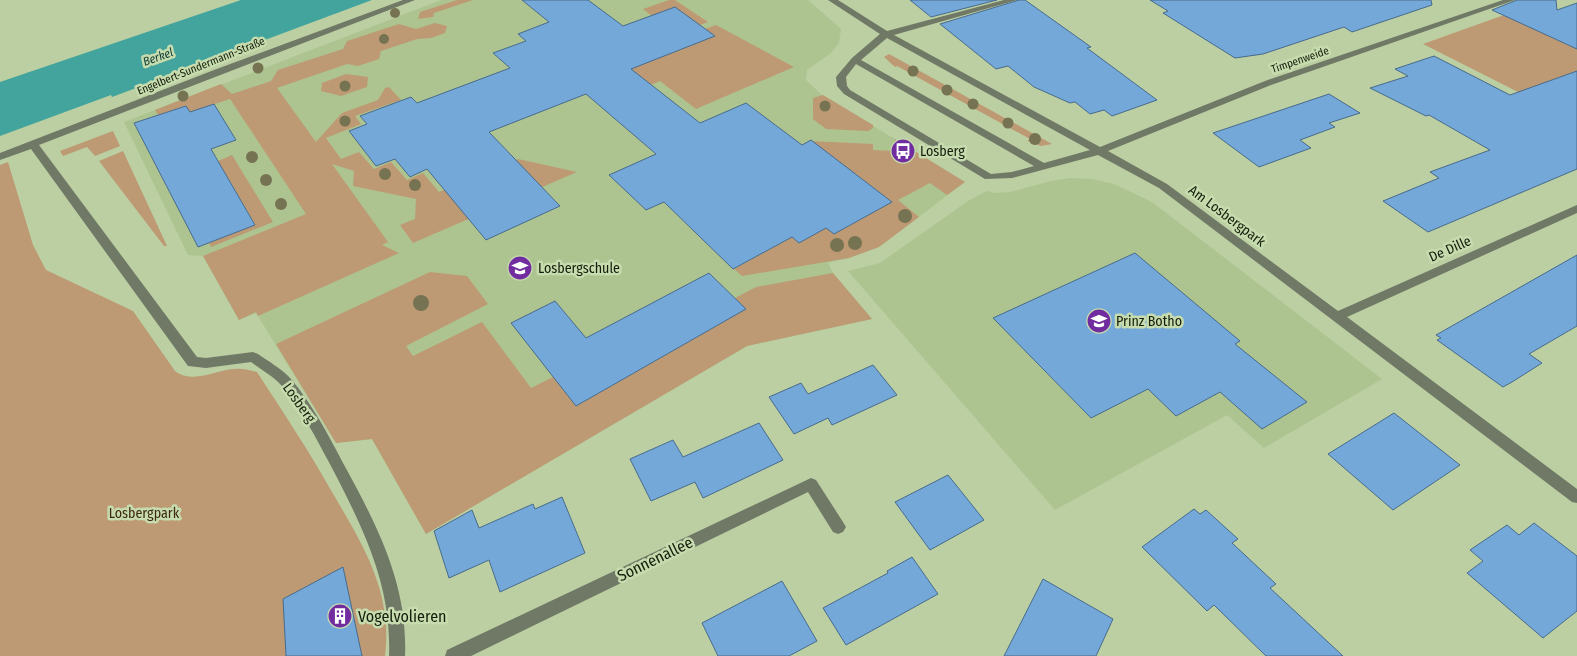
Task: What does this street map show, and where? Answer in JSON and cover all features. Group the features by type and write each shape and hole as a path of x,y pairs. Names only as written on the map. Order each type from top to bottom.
{"street":[{"name":"Engelbert-Sundermann-Straße","path":"0,157 217,72 411,0"},
{"name":"Am Losbergpark","path":"832,0 886,34 1163,186 1577,497"},
{"path":"1013,0 886,34 855,60 1044,167"},
{"name":"Timpenweide","path":"855,60 841,77 842,86 847,92 989,177 1012,175 1100,150 1268,84 1511,0"},
{"name":"Losberg","path":"33,145 194,362 206,363 253,357 285,381 316,425 368,523 382,558 398,629 397,656"},
{"name":"De Dille","path":"1336,317 1577,210"},
{"name":"Sonnenallee","path":"454,656 811,484 838,527"}],"shaded area":[{"name":"Losbergschule","path":"441,0 808,0 841,29 839,43 831,53 807,70 806,80 821,94 965,182 879,247 849,258 828,263 833,273 872,319 747,346 426,534 372,439 336,443 256,313 239,320 203,256 188,255 124,122"},
{"name":"Prinz Botho","path":"1070,178 1093,179 1114,184 1152,202 1382,379 1264,448 1227,415 1055,510 848,271 880,263 968,201 987,191 994,193 1010,192"}],"green space":[{"path":"457,0 473,0 434,13 433,17 418,19 420,12"},
{"path":"669,0 675,0 708,22 700,25 652,16 643,9"},
{"path":"1504,15 1577,49 1577,71 1520,93 1423,44"},
{"path":"435,23 447,26 445,33 431,38 417,39 381,51 379,59 358,66 347,64 277,88 316,142 342,113 378,100 385,88 389,87 401,100 355,116 361,124 326,138 341,159 359,152 374,169 391,162 407,180 423,173 439,192 518,159 577,172 413,243 400,225 415,219 416,199 353,186 354,171 332,164 388,242 382,245 399,253 258,316 256,312 239,320 203,256 306,214 230,99 190,112 186,106 158,115 155,110 221,84 232,94 271,81 278,70 343,49 347,41 399,24 416,29"},
{"path":"716,25 794,67 696,109 660,81 651,85 640,76 624,82 615,75 714,36 705,29"},
{"path":"889,54 1052,144 1041,146 1027,141 1030,139 897,66 895,67 884,57"},
{"path":"346,74 368,77 367,87 341,96 321,91 322,83"},
{"path":"823,95 873,125 873,128 868,131 826,129 813,119 813,98"},
{"path":"113,131 120,146 95,156 87,147 63,156 60,151"},
{"path":"895,139 965,182 947,195 930,183 898,200 919,217 879,247 849,258 742,276 734,269 792,237 799,243 826,228 834,234 892,202 810,141 873,144 873,150 893,151"},
{"path":"123,151 167,246 164,246 99,161"},
{"path":"232,155 273,222 211,247 209,243 255,224 218,161"},
{"name":"Losbergpark","path":"8,162 33,245 46,270 133,311 175,371 183,375 191,377 233,369 257,372 296,432 365,550 380,590 384,611 386,633 385,656 0,656 0,165"},
{"path":"430,272 467,276 488,304 406,346 413,356 482,322 531,388 553,377 576,406 746,309 735,298 756,287 833,273 872,319 747,346 426,534 372,439 336,443 276,344"}],"water":[{"name":"Berkel","path":"241,0 372,0 112,97 111,95 0,136 0,82"}],"building":[{"path":"522,0 588,0 623,26 675,7 715,36 631,69 700,123 746,103 802,145 811,140 892,202 834,234 826,228 799,243 792,237 733,269 664,202 646,210 609,175 656,154 586,94 489,132 560,206 486,240 427,169 410,177 395,159 376,166 349,131 367,124 360,116 411,97 417,103 510,68 493,53 526,41 518,34 549,22"},
{"path":"910,0 997,0 931,17"},
{"path":"1019,0 1025,0 1091,47 1087,48 1157,100 1112,116 1104,110 1090,114 1075,102 1070,103 1034,87 1008,66 996,69 940,24"},
{"path":"1150,0 1431,0 1432,5 1352,32 1344,27 1263,54 1235,58 1163,13 1168,11"},
{"path":"1517,0 1556,0 1557,10 1577,3 1577,49 1492,10"},
{"path":"1434,56 1510,95 1577,71 1577,169 1428,232 1383,201 1439,178 1430,172 1490,150 1429,115 1426,116 1370,88 1408,76 1395,69"},
{"path":"1329,94 1360,113 1329,123 1335,127 1300,140 1311,148 1259,167 1213,133"},
{"path":"214,104 236,140 211,149 255,225 198,247 134,123 186,106 190,112"},
{"path":"1135,253 1240,341 1235,344 1307,402 1262,429 1220,392 1176,416 1148,389 1091,418 993,318"},
{"path":"1577,255 1577,326 1529,354 1542,363 1512,382 1503,387 1437,340 1441,338 1436,335"},
{"path":"709,273 746,309 576,406 511,323 555,301 586,338"},
{"path":"873,365 897,395 832,425 828,418 794,434 769,397 801,383 808,394"},
{"path":"1394,413 1460,465 1393,510 1328,454"},
{"path":"759,423 783,460 703,498 695,482 651,501 630,459 673,440 683,457"},
{"path":"948,475 984,520 930,550 895,502"},
{"path":"562,497 585,553 500,592 489,560 449,578 434,531 472,510 479,528 533,504 535,509"},
{"path":"1194,509 1200,514 1206,510 1238,539 1232,543 1276,584 1270,588 1343,656 1266,656 1214,605 1207,611 1142,547"},
{"path":"1534,523 1577,556 1577,611 1543,638 1467,573 1483,561 1470,550 1507,525 1519,535"},
{"path":"912,557 938,594 846,645 823,608 888,573 887,571"},
{"path":"343,567 362,656 286,656 283,599"},
{"path":"1043,579 1113,619 1096,656 1004,656"},
{"path":"782,581 817,641 789,656 718,656 702,623"}],"place":[{"name":"Losberg","path":"903,151"},
{"name":"Losbergschule","path":"520,268"},
{"name":"Prinz Botho","path":"1099,321"},
{"name":"Vogelvolieren","path":"340,616"}]}
